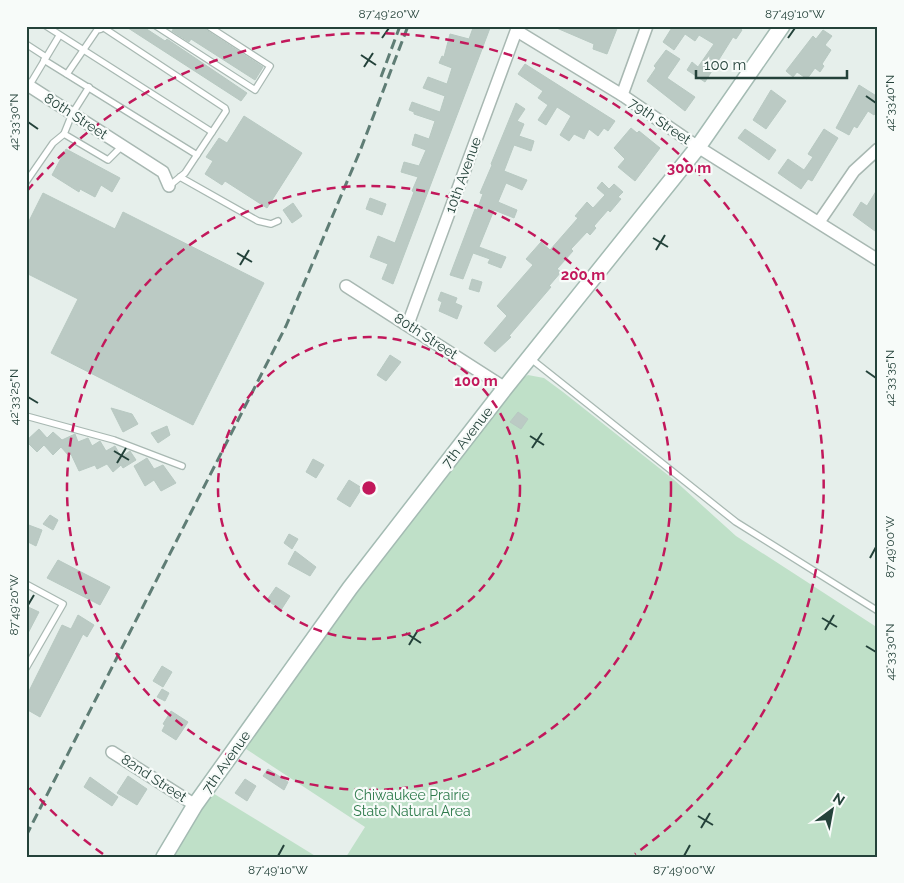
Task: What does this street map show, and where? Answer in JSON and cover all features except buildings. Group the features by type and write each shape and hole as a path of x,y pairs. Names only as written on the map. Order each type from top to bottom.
{"street":[{"path":"622,95 647,26"},
{"name":"7th Avenue","path":"164,857 195,805 350,588 505,388 698,147 782,26"},
{"name":"79th Street","path":"517,28 622,95 698,147 878,260"},
{"name":"10th Avenue","path":"408,324 517,28"},
{"name":"80th Street","path":"27,85 163,172 169,186"},
{"path":"818,222 854,171 878,149"},
{"name":"80th Street","path":"346,286 505,388"},
{"name":"82nd Street","path":"112,752 195,805"}],"lane":[{"path":"46,26 212,132"},
{"path":"156,26 254,90 270,66 208,26"},
{"path":"67,74 101,27 224,108 226,112 197,155 180,177 169,186"},
{"path":"27,85 59,36"},
{"path":"26,44 67,74 197,155"},
{"path":"26,182 53,143 64,134 72,114 89,88"},
{"path":"64,134 108,160 122,146"},
{"path":"180,177 258,221 271,224 278,221"},
{"path":"530,357 736,522 878,610"},
{"path":"26,416 114,440 182,466"},
{"path":"26,584 63,604 26,668"}],"green space":[{"name":"Chiwaukee Prairie State Natural Area","path":"528,375 544,378 563,392 673,479 736,536 878,628 878,857 346,857 365,827 243,747 345,605 522,379"},
{"path":"211,792 317,857 169,857"}],"railway":[{"path":"381,77 400,26"},
{"path":"26,836 286,326 360,151 408,26"}]}
